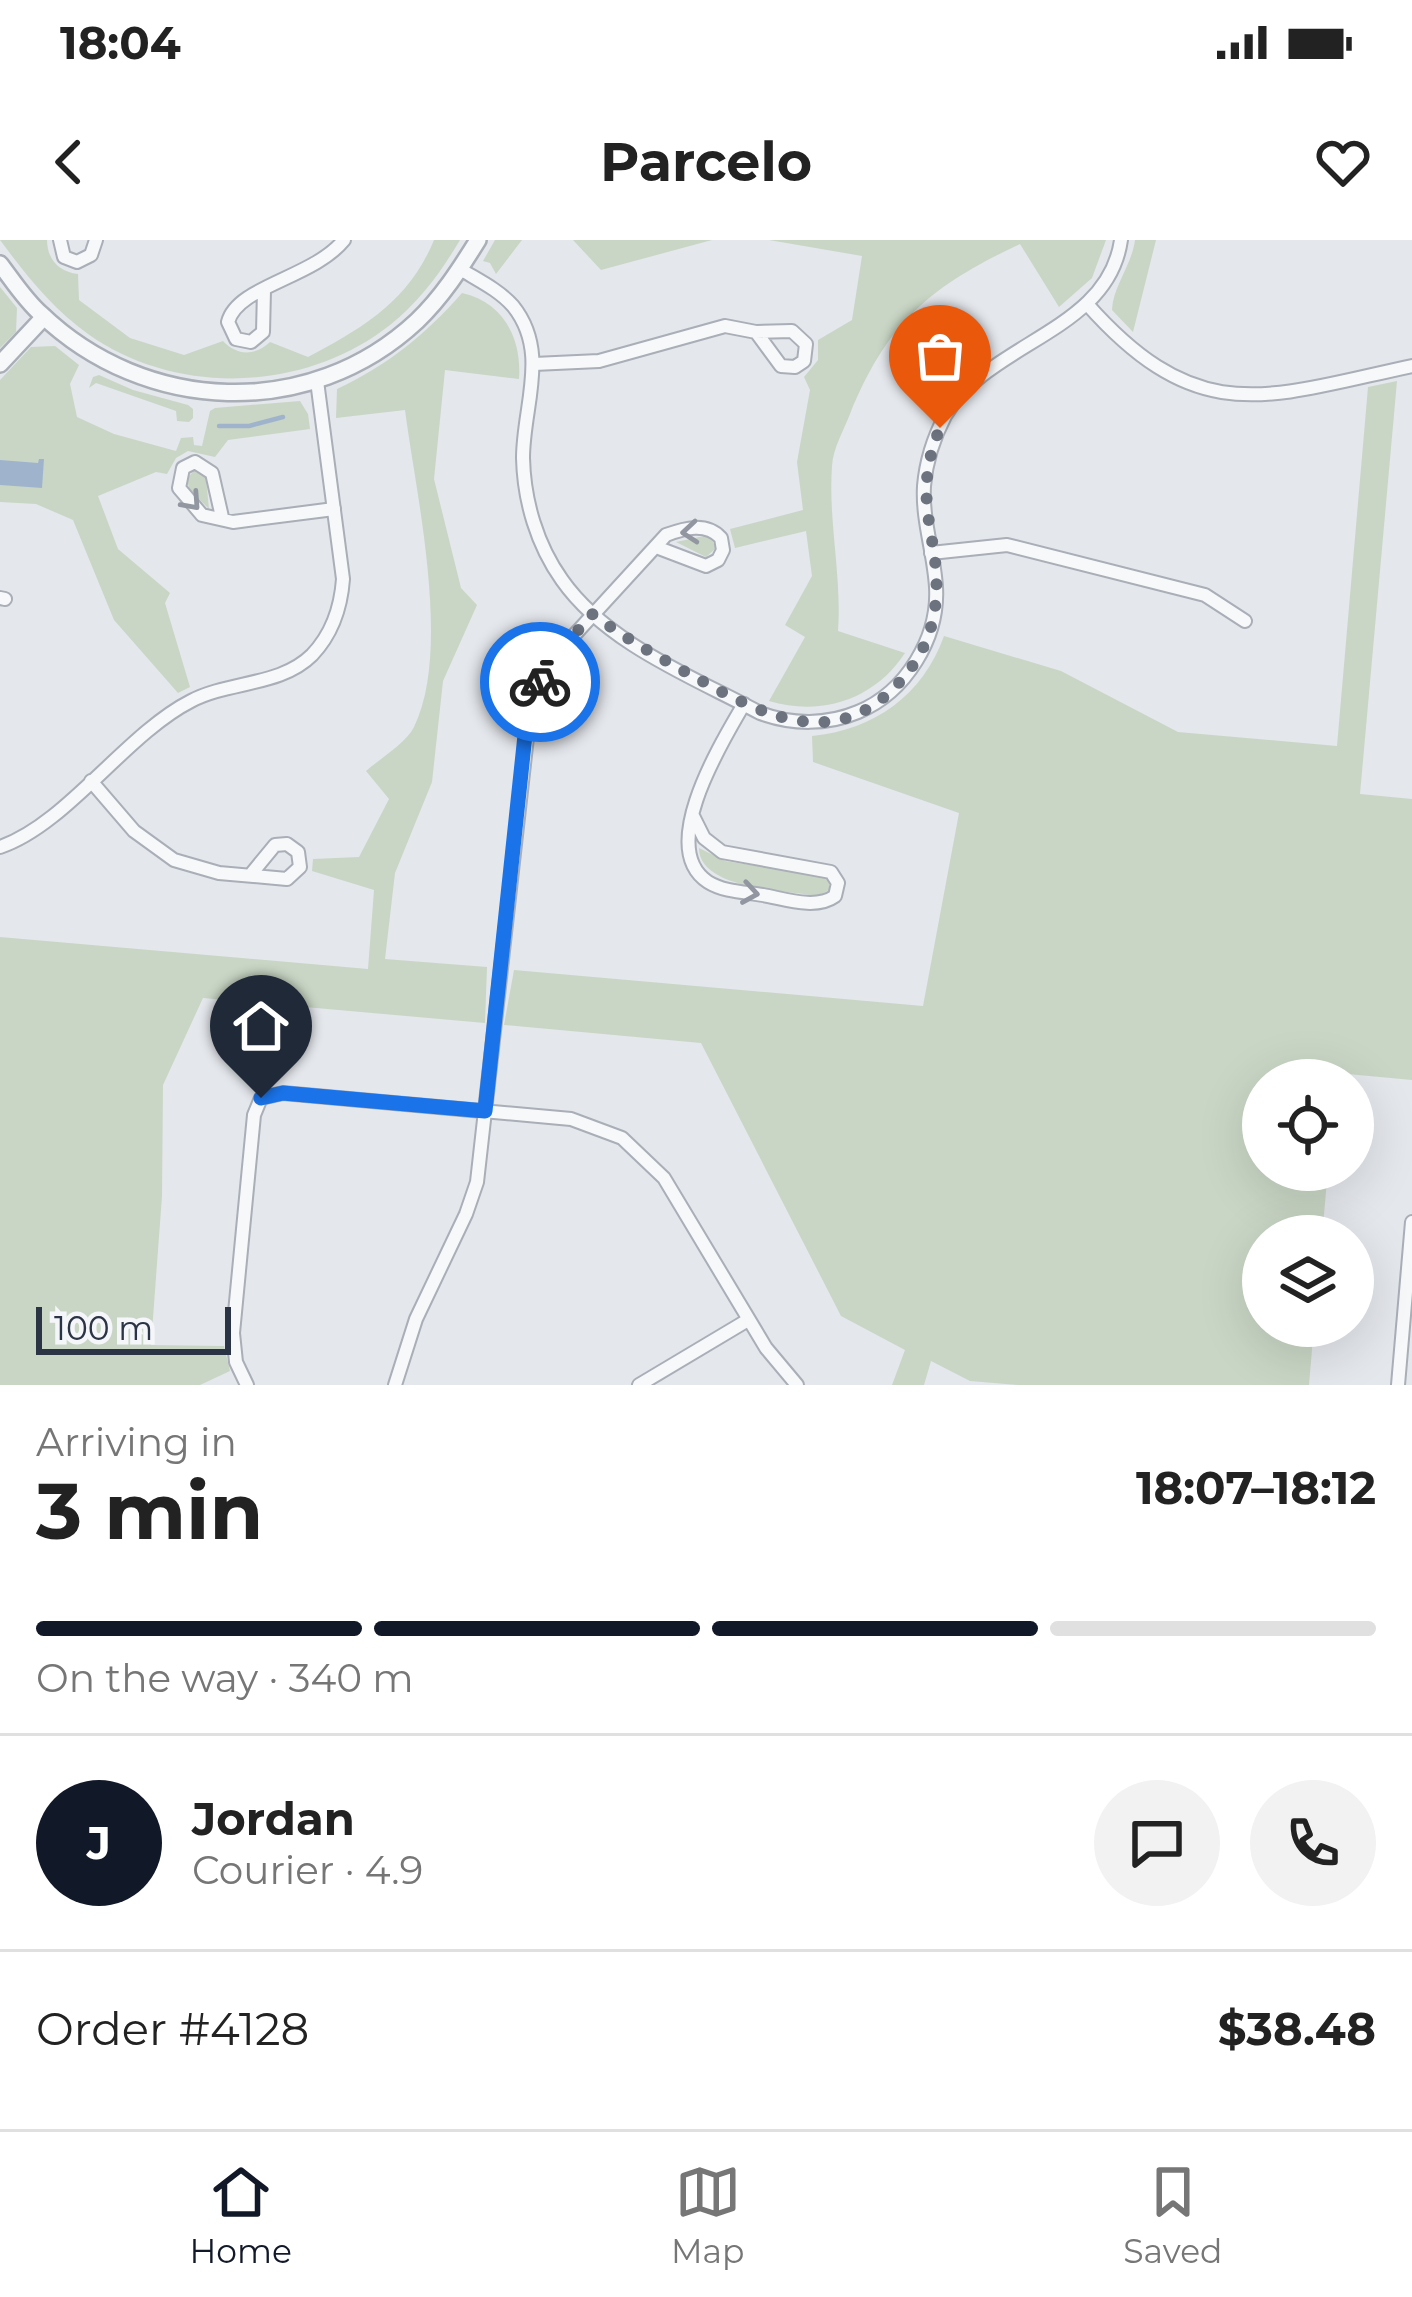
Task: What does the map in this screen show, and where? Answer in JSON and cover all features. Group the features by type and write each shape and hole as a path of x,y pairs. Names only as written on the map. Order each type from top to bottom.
{"street":[{"path":"60,240 64,257 77,262 91,255 96,240"},
{"path":"264,290 323,262 344,240"},
{"path":"0,264 44,317 95,356 179,388 244,394 317,381 374,354 410,328 478,240"},
{"path":"460,269 514,308 530,338 534,364 524,446 527,495 547,555 562,580 592,614 637,645 744,704 779,719 821,722 856,713 886,696 909,671 928,637 936,600 924,486 930,452 944,418 987,369 1087,304 1111,275 1121,240"},
{"path":"1087,304 1118,338 1158,369 1220,393 1285,394 1412,366"},
{"path":"0,364 44,317"},
{"path":"534,364 599,361 717,327 755,332"},
{"path":"0,847 27,834 167,716 191,701 283,673 310,657 333,624 342,592 317,381"},
{"path":"222,517 212,472 195,462 183,467 178,483 182,494 206,517 239,521 334,509"},
{"path":"395,1385 416,1319 471,1203 531,702 556,656 666,535 702,528 716,533 723,550 718,560 706,566 656,547"},
{"path":"931,553 1007,544 1205,596 1245,621"},
{"path":"310,657 322,669"},
{"path":"693,816 704,838 722,852 831,872 838,883 835,896 814,903 715,886 700,875 691,858 688,841 693,816 707,771 744,704"},
{"path":"91,781 134,831 174,860 204,870 252,873"},
{"path":"247,1385 236,1362 232,1333 257,1093 571,1119 622,1138 657,1169 748,1320 797,1385"},
{"path":"622,1138 632,1125"},
{"path":"1398,1385 1412,1222"},
{"path":"639,1385 748,1320"}],"green space":[{"path":"0,240 47,240 55,263 78,274 79,300 130,338 184,355 223,341 246,352 270,342 308,357 347,335 398,296 434,240 460,240 411,306 356,347 319,364 240,378 161,369 88,334 30,278"},
{"path":"495,240 522,240 496,274 483,261"},
{"path":"573,240 712,240 601,270"},
{"path":"769,240 1106,240 1092,278 1059,307 1020,244 937,292 897,330 880,354 833,459 838,631 905,653 863,693 808,707 769,701 805,637 785,625 812,576 806,531 735,548 730,529 803,510 797,462 810,390 804,377 818,360 818,340 852,320 862,256"},
{"path":"1135,240 1156,240 1133,332 1112,310"},
{"path":"0,287 17,308 16,332 0,348"},
{"path":"462,293 489,304 507,324 517,350 519,379 445,370 434,479 461,588 477,605 443,681 432,782 395,873 385,959 487,967 485,1023 203,998 163,1085 162,1196 151,1345 224,1346 230,1371 200,1385 0,1385 0,937 368,969 374,890 312,871 313,859 359,857 389,799 366,771 414,727 425,694 431,615 405,410 336,418 337,389 405,348"},
{"path":"55,346 79,365 70,384 77,417 114,434 176,451 181,438 193,437 194,445 202,446 210,411 215,408 300,401 308,414 310,429 228,440 215,457 188,451 176,458 167,474 156,472 98,496 118,549 170,593 165,603 190,687 178,693 114,620 73,520 36,504 0,502 0,380 31,347"},
{"path":"99,375 188,405 193,418 177,421 176,411 96,383 89,388"},
{"path":"1397,381 1360,794 1412,799 1412,1080 1374,1076 1374,1059 1242,1059 1242,1191 1326,1191 1324,1215 1242,1215 1242,1347 1312,1347 1309,1385 1019,1385 970,1381 931,1361 924,1385 892,1385 905,1350 841,1316 701,1043 504,1025 514,970 923,1006 959,813 813,762 812,736 856,726 893,706 923,676 944,636 1061,671 1178,732 1337,746 1368,387"},
{"path":"194,471 206,478 209,509 189,489 187,478"},
{"path":"704,536 716,548 706,557 676,542"},
{"path":"699,848 725,861 824,876 829,890 817,896 728,880 703,862"}],"water":[{"path":"44,459 42,488 0,485 0,460 38,463"}],"waterway":[{"path":"219,426 249,426 283,417"}],"way so far":[{"path":"540,682 592,614 637,645 779,719 821,722 877,702 909,671 932,624 936,587 924,486 940,428"}],"route":[{"path":"261,1098 283,1093 485,1111 526,726 540,682"}]}
